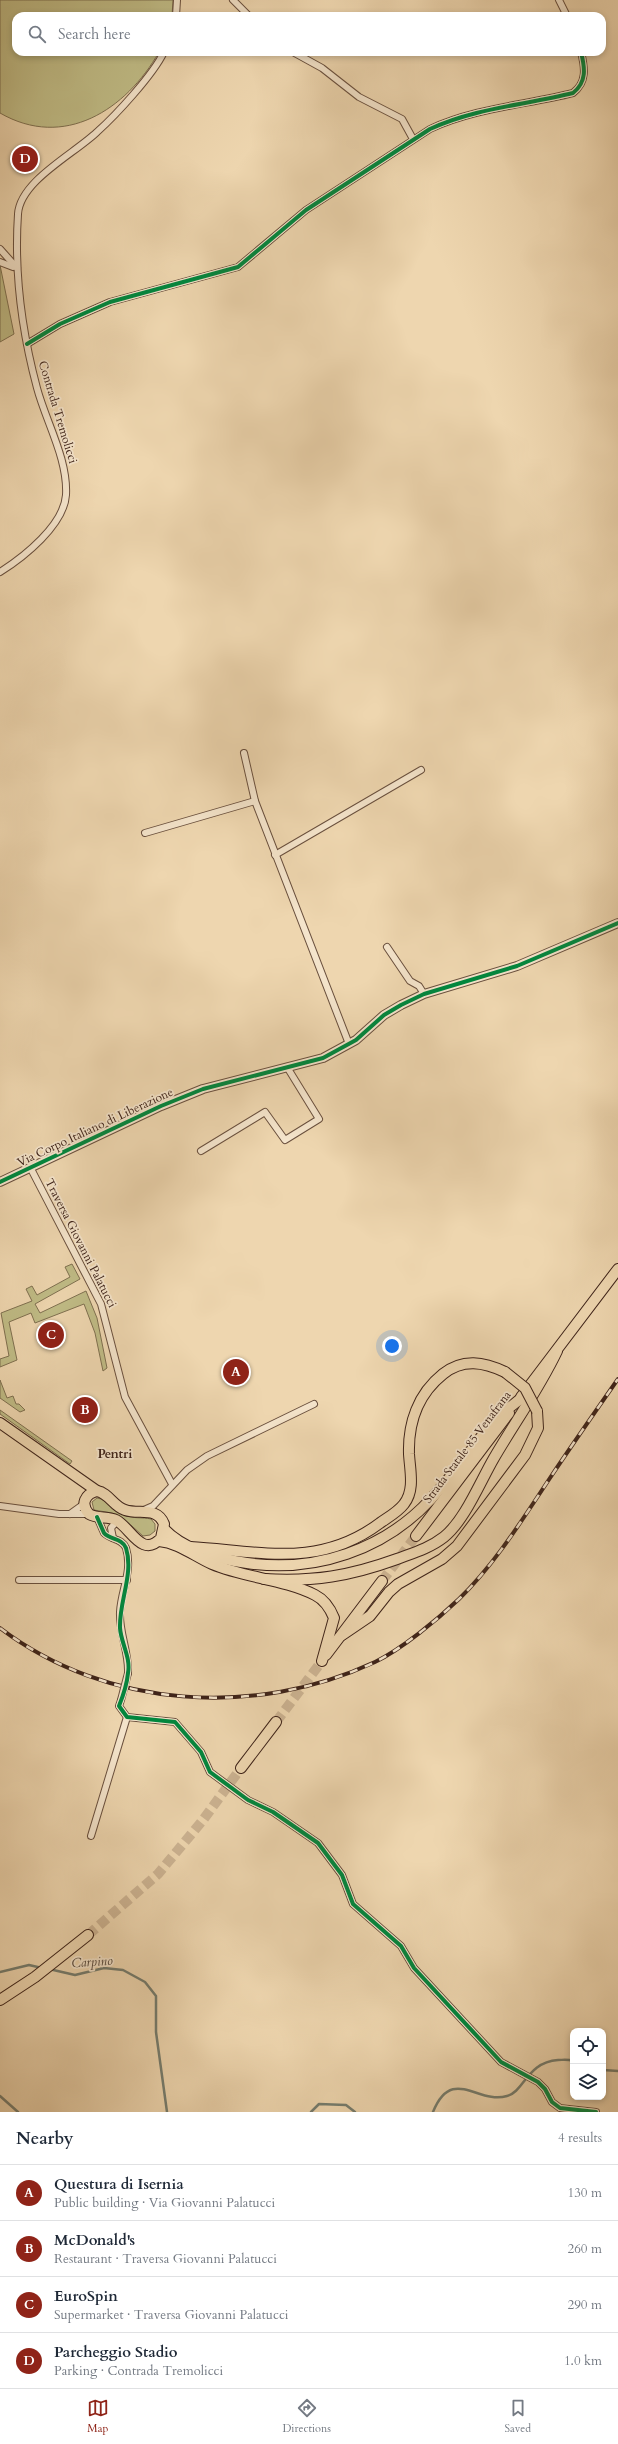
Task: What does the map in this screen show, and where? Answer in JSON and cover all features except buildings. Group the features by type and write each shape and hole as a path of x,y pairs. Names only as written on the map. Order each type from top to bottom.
{"main road":[{"path":"264,1579 296,1581 346,1575 413,1554 444,1537 464,1510 539,1387 557,1351 618,1269"},
{"name":"Strada Statale 85 Venafrana","path":"416,1536 557,1351"},
{"path":"190,1547 268,1555 294,1554 319,1551 353,1540 370,1530 404,1504 411,1490 409,1453 412,1423 421,1398 434,1381 447,1371 462,1364 480,1362 505,1372 525,1388 537,1411 538,1428 525,1455 457,1546 442,1559 398,1584 389,1592 370,1616 342,1635"},
{"path":"0,1423 96,1491 106,1495 116,1505 126,1510 143,1511 156,1514 160,1518 164,1529 190,1547 233,1561 271,1565 312,1563 360,1550 383,1539 430,1500 493,1422 519,1400"},
{"path":"80,1480 85,1500 93,1515 117,1521 136,1541 144,1545 153,1544 159,1541 178,1545 212,1563 316,1596 331,1610 334,1618 322,1661 382,1581"},
{"path":"85,1500 96,1491"},
{"path":"159,1541 164,1529"},
{"path":"241,1768 276,1722"},
{"path":"0,2000 35,1977 88,1935"}],"street":[{"path":"176,12 177,0"},
{"path":"233,0 245,12"},
{"path":"559,0 565,12"},
{"name":"Contrada Tremolicci","path":"0,572 13,564 38,542 60,516 66,496 64,472 37,388 27,344 17,268 18,213 25,192 97,132 151,73 162,56"},
{"path":"300,56 322,68 359,97 402,119 413,139"},
{"path":"27,344 60,324 110,302 238,266 306,210 409,144 413,139 451,119 573,93 579,88 584,78 581,56"},
{"path":"2,252 17,268"},
{"path":"2,252 0,262 17,268"},
{"path":"244,754 255,801 350,1044"},
{"path":"275,855 421,770"},
{"path":"144,833 255,801"},
{"name":"Via Corpo Italiano di Liberazione","path":"0,1182 203,1089 323,1058 350,1044 384,1015 424,994 517,966 618,923"},
{"path":"387,947 410,981 419,986 424,994"},
{"path":"201,1151 265,1112 285,1140 319,1119 287,1067"},
{"name":"Traversa Giovanni Palatucci","path":"30,1168 101,1304 125,1397 172,1484"},
{"path":"143,1511 160,1500 172,1484 188,1470 220,1448 314,1404"},
{"path":"70,1514 85,1500"},
{"path":"160,1500 158,1508 160,1518"},
{"path":"0,1506 70,1514 93,1515 104,1533 125,1547 129,1566 120,1611 120,1630 128,1658 128,1673 119,1706 127,1716 175,1722 201,1752 210,1772 248,1800 273,1812 318,1843 342,1875 353,1904 401,1946 414,1968 501,2062 538,2082 545,2089 552,2102 560,2108 596,2112"},
{"path":"113,1538 111,1528 117,1521"},
{"path":"19,1580 127,1580"},
{"path":"91,1836 127,1716"}],"shaded area":[{"path":"0,0 173,0 172,12 12,12 12,56 156,56 145,73 129,91 111,107 91,118 70,125 47,127 24,123 0,113"},
{"path":"0,265 14,334 0,342"},
{"path":"72,1264 80,1279 35,1304 40,1313 86,1291 97,1318 107,1368 103,1371 95,1333 84,1304 35,1323 31,1313 9,1322 17,1360 0,1367 0,1359 9,1356 1,1313 32,1301 26,1289 32,1286 37,1295 70,1277 65,1267"},
{"path":"0,1380 7,1398 13,1396 16,1404 19,1404 25,1410 20,1412 0,1398"},
{"path":"0,1410 72,1461 70,1464 0,1414"},
{"path":"97,1498 128,1516 151,1519 155,1524 155,1531 150,1535 143,1536 123,1518 112,1513 94,1510 92,1502"}],"waterway":[{"name":"Carpino","path":"0,1972 29,1965 42,1968"},
{"name":"Carpino","path":"49,1969 75,1975 104,1968 123,1970 145,1982 156,1996 156,2032 167,2112"},
{"name":"Carpino","path":"433,2112 440,2098 448,2091 457,2089 486,2096 507,2096 518,2089 527,2077 539,2066 558,2060 570,2060"},
{"name":"Carpino","path":"606,2070 618,2071"},
{"path":"0,2096 18,2112"},
{"name":"Carpino","path":"311,2112 319,2104 346,2105 355,2112"}],"tunnel":[{"path":"382,1581 416,1536"},
{"path":"276,1722 322,1661"},
{"path":"88,1935 158,1874 203,1820 241,1768"}],"railway":[{"path":"0,1628 42,1655 87,1675 134,1689 183,1696 232,1697 281,1692 329,1680 375,1662 408,1642 459,1599 472,1585 518,1526 618,1379"}],"cycle path":[{"path":"27,344 60,324 110,302 238,267 306,210 430,129 465,116 573,93 578,89 583,79 584,69 582,56"},
{"path":"0,1182 161,1106 203,1089 323,1058 356,1040 384,1015 424,994 517,966 618,923"},
{"path":"97,1517 104,1533 109,1537 122,1542 126,1548 128,1558 127,1578 120,1618 120,1628 129,1667 126,1686 119,1706 127,1717 175,1722 201,1752 210,1772 248,1800 273,1812 318,1843 342,1875 353,1904 401,1946 414,1968 501,2062 538,2082 545,2089 552,2102 560,2108 596,2112"}],"place":[{"name":"Parcheggio Stadio","path":"25,159"},
{"name":"EuroSpin","path":"51,1335"},
{"name":"Questura di Isernia","path":"236,1372"},
{"name":"McDonald's","path":"85,1410"}],"district":[{"name":"Pentri","path":"115,1453"}]}
